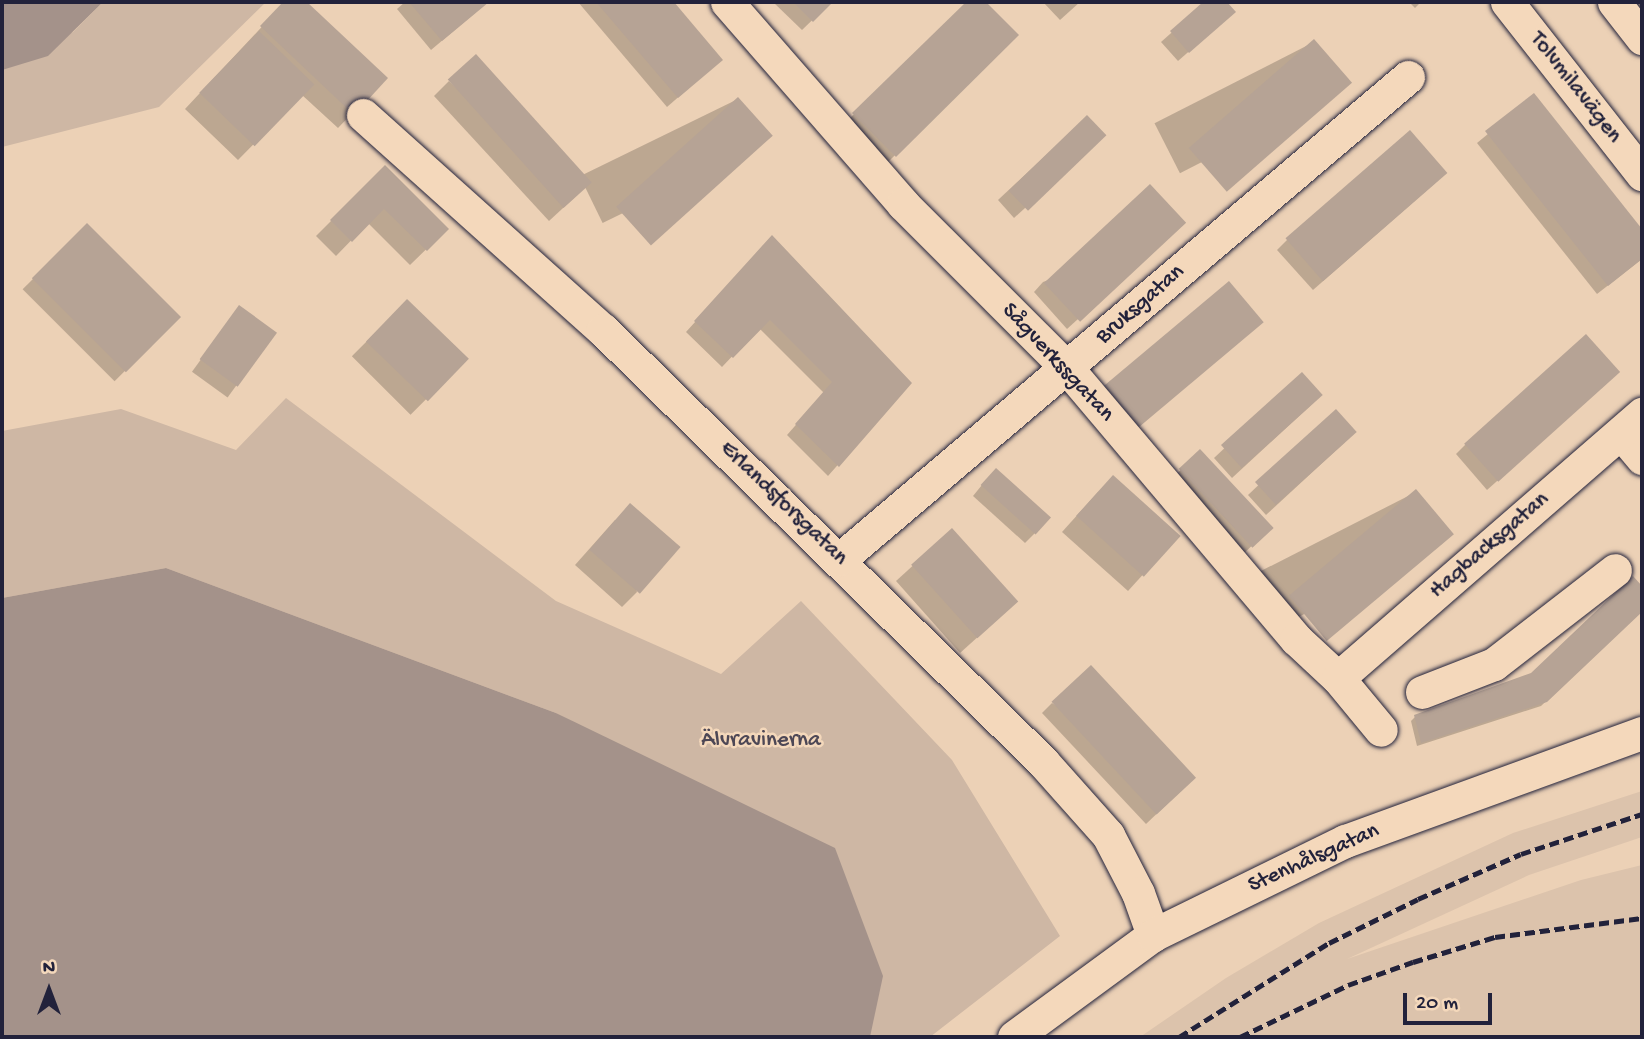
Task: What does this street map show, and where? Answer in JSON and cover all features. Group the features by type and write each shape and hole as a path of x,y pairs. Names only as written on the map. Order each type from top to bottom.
{"street":[{"name":"Sågverkssgatan","path":"727,2 903,204 1067,368 1296,639 1338,678 1381,730"},
{"name":"Tolvmilavägen","path":"1507,2 1642,174"},
{"path":"1614,2 1642,38"},
{"name":"Bruksgatan","path":"840,559 1408,77"},
{"name":"Erlandsforsgatan","path":"363,114 603,330 840,559 1043,762 1108,835 1138,893 1153,935"},
{"path":"1632,424 1642,458"},
{"name":"Hagbacksgatan","path":"1338,678 1632,424"},
{"path":"1422,692 1494,664 1615,570"},
{"name":"Stenhålsgatan","path":"1014,1037 1153,935 1345,841 1642,733"}],"shaded area":[{"path":"2,2 103,2 48,56 2,70"},
{"path":"166,568 556,713 835,848 883,976 870,1037 2,1037 2,598"},
{"path":"1642,791 1642,837 1529,875 1347,959 1581,880 1642,865 1642,1037 1140,1037 1226,978 1319,923 1513,833"}],"green space":[{"path":"103,2 266,2 159,107 2,147 2,66 73,32"},
{"name":"Älvravinerna","path":"286,398 556,601 721,674 801,601 952,760 1060,936 930,1037 845,1037 828,863 811,837 664,770 556,713 166,568 2,598 2,431 121,409 236,450"}],"building":[{"path":"283,2 307,2 388,78 354,115 260,26"},
{"path":"409,2 489,2 442,41"},
{"path":"596,2 674,2 723,60 678,98"},
{"path":"793,2 833,2 813,22"},
{"path":"966,2 986,2 1019,35 896,157 852,113"},
{"path":"1203,2 1227,2 1236,12 1189,53 1170,31"},
{"path":"259,31 314,84 255,146 199,93"},
{"path":"1314,39 1352,83 1227,192 1189,148"},
{"path":"476,54 592,183 564,208 448,79"},
{"path":"1534,93 1642,229 1642,259 1608,286 1485,131"},
{"path":"738,97 773,136 651,245 616,207"},
{"path":"1087,115 1106,135 1028,211 1009,191"},
{"path":"1410,130 1447,173 1323,281 1285,238"},
{"path":"385,165 449,229 427,251 384,209 352,242 330,220"},
{"path":"1150,184 1186,223 1080,322 1044,283"},
{"path":"87,223 181,317 126,372 32,278"},
{"path":"772,235 912,383 839,467 795,424 832,382 770,320 733,358 694,321"},
{"path":"1229,281 1264,322 1136,430 1101,388"},
{"path":"407,299 469,359 428,401 366,341"},
{"path":"239,305 277,333 238,387 200,359"},
{"path":"1586,334 1620,372 1498,482 1464,444"},
{"path":"1302,372 1323,395 1242,468 1221,445"},
{"path":"1336,409 1357,432 1276,505 1255,482"},
{"path":"1200,449 1274,528 1252,548 1179,469"},
{"path":"996,468 1051,518 1036,535 981,485"},
{"path":"1113,475 1181,536 1144,577 1076,516"},
{"path":"1416,489 1454,534 1327,641 1289,596"},
{"path":"630,503 681,547 640,594 589,550"},
{"path":"952,528 1018,602 977,638 911,565"},
{"path":"1633,576 1642,586 1642,612 1547,702 1421,743 1414,715 1531,673"},
{"path":"1091,665 1196,778 1157,814 1052,702"}],"railway":[{"path":"1179,1037 1329,943 1418,899 1521,854 1642,814"},
{"path":"1240,1037 1348,985 1495,937 1642,918"}]}
